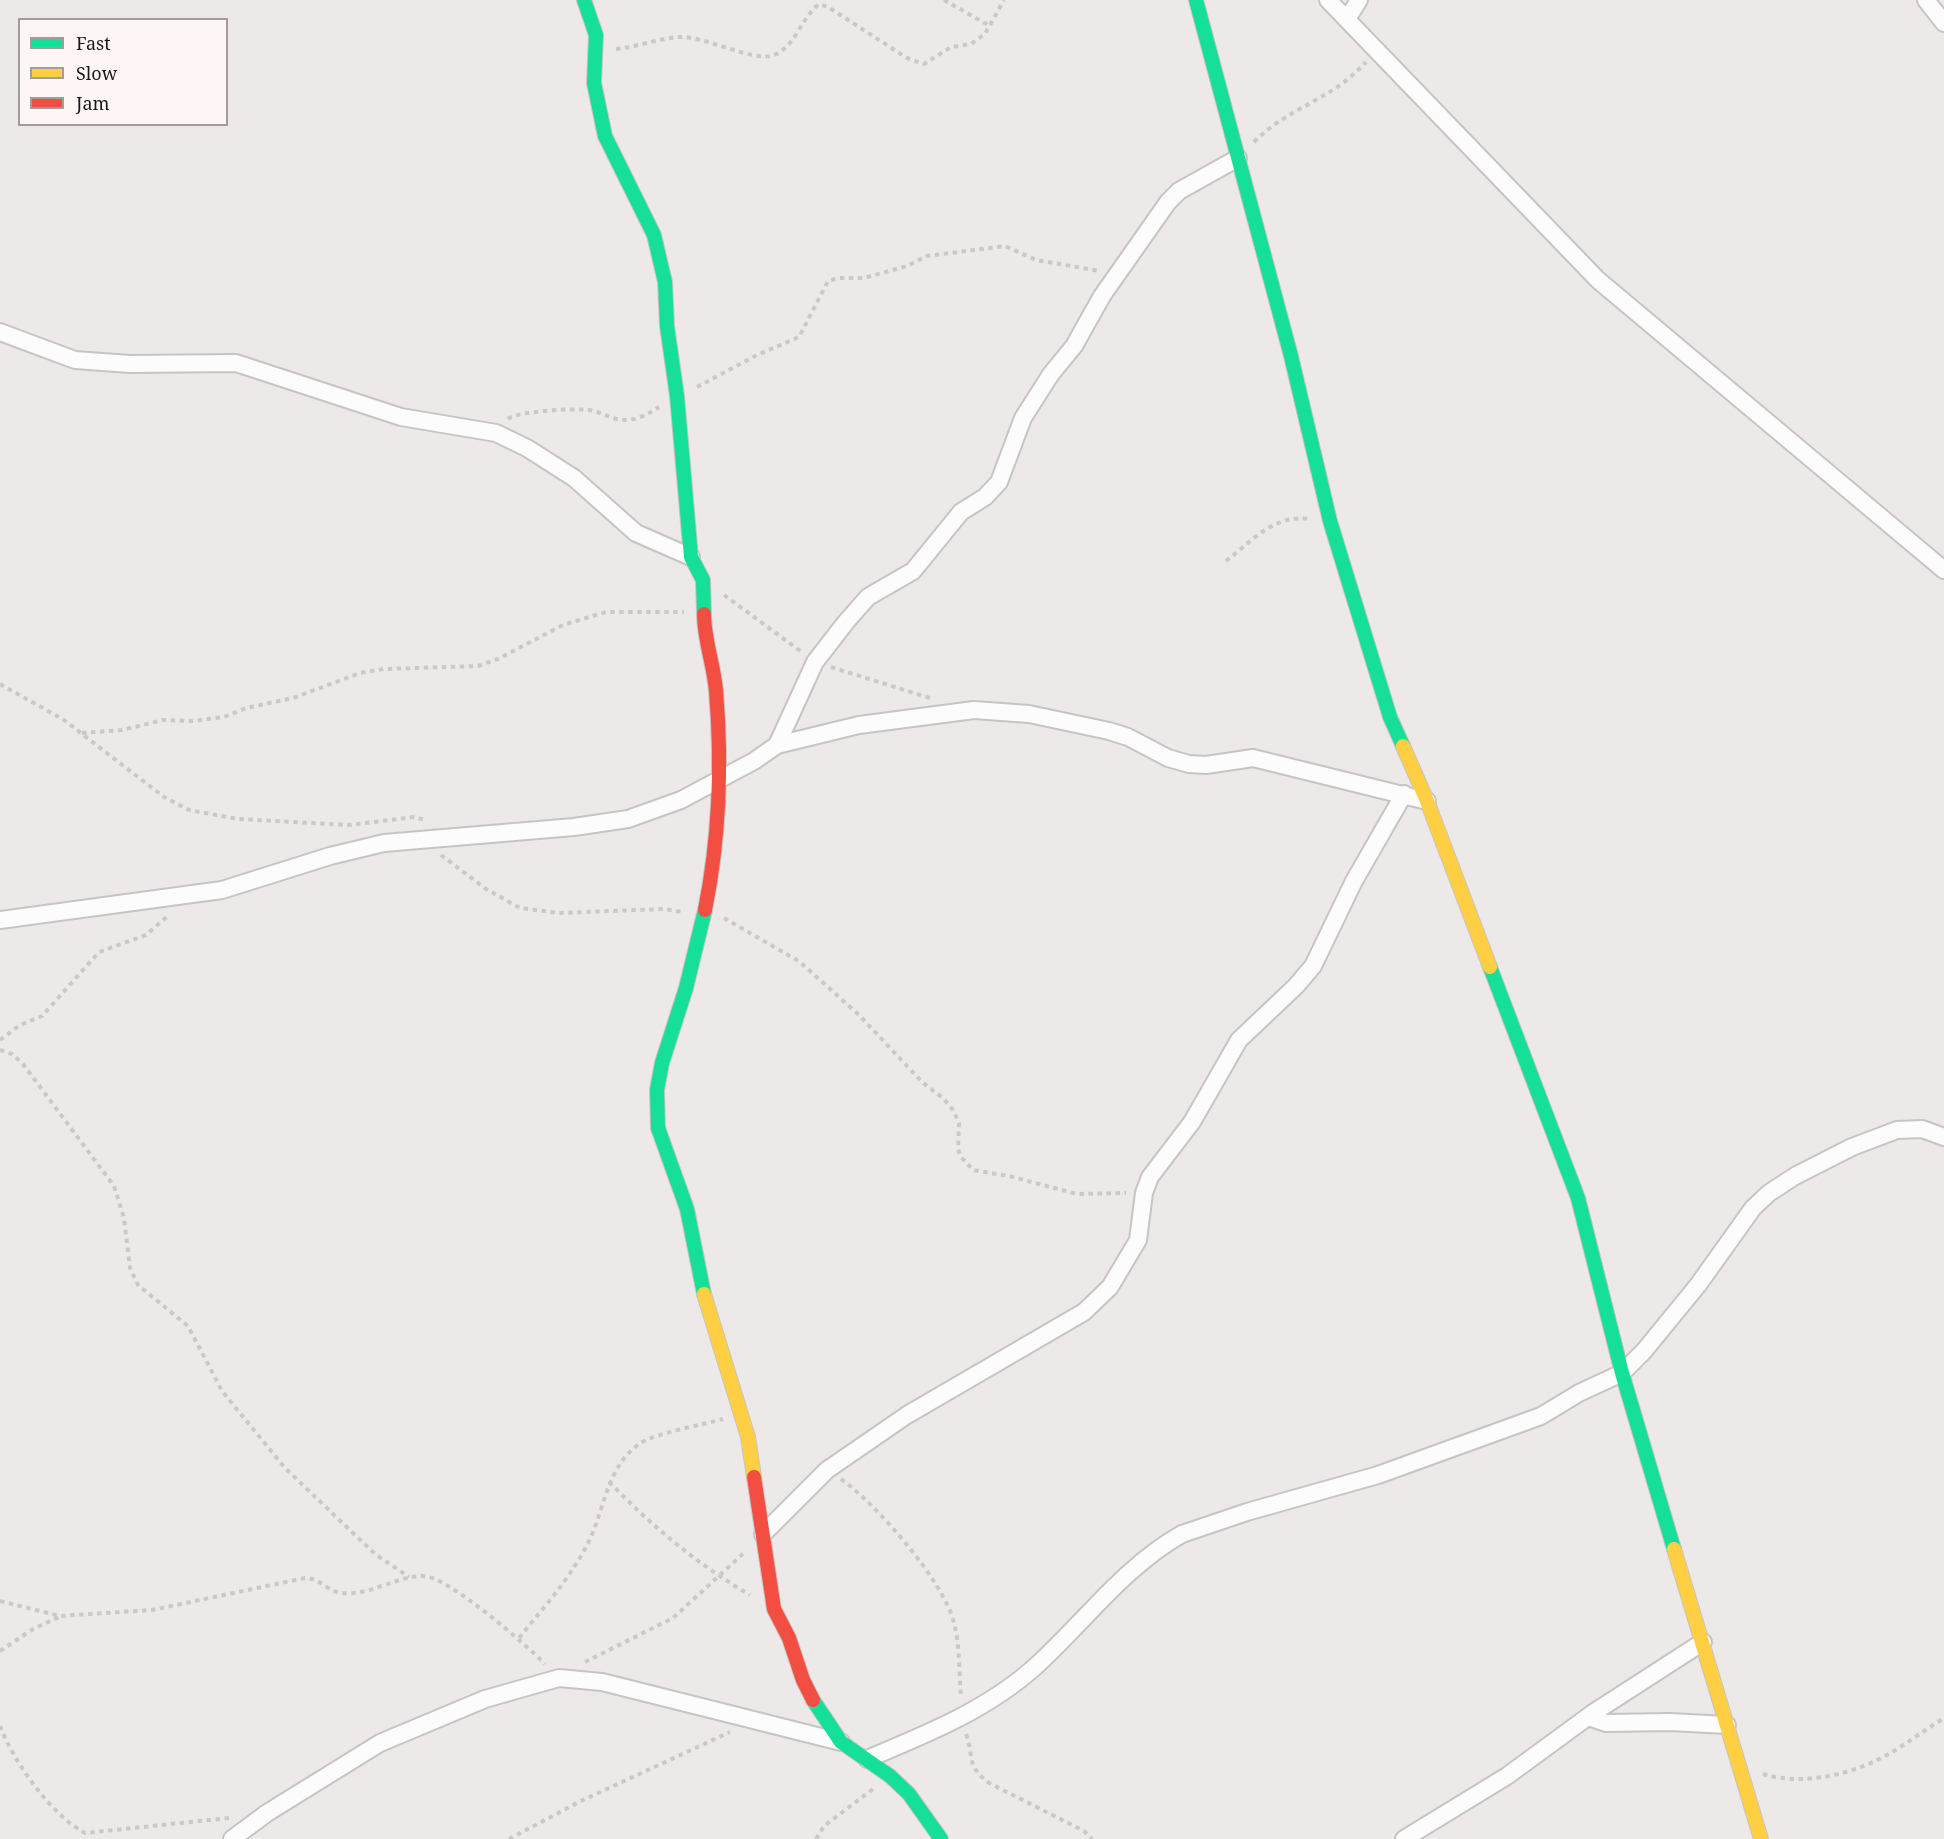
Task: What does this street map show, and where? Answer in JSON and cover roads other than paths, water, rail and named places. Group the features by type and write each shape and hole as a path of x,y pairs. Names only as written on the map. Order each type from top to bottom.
{"street":[{"path":"584,0 594,24 594,83 605,136 654,236 665,282 667,326 677,396 691,557 703,580 705,628 716,677 720,735 720,778 705,910 686,988 662,1063 657,1110 658,1128 677,1177 693,1231 694,1257 706,1303 748,1437 774,1609 789,1638 803,1680 819,1711 841,1742"},
{"path":"1196,0 1291,356 1330,521 1390,717 1427,801 1578,1198 1622,1372 1761,1839"},
{"path":"1328,0 1598,280 1944,570"},
{"path":"1347,20 1359,0"},
{"path":"1926,0 1944,23"},
{"path":"777,745 815,662 868,597 913,571 961,512 995,487 1001,478 1023,418 1051,374 1074,346 1102,296 1168,202 1179,191 1238,158"},
{"path":"0,332 75,360 130,364 236,363 401,417 496,434 527,448 574,478 636,533 691,557"},
{"path":"0,920 222,890 330,856 384,843 574,827 628,819 681,800 754,761 777,745 814,734 907,717 974,710 1029,714 1121,734 1168,758 1189,764 1206,765 1253,758 1427,801"},
{"path":"763,1534 827,1470 907,1415 1084,1312 1110,1287 1138,1240 1144,1193 1149,1177 1192,1122 1239,1040 1296,986 1313,966 1354,881 1404,794"},
{"path":"867,1759 962,1717 1009,1688 1037,1666 1136,1565 1157,1548 1182,1534 1454,1450 1541,1416 1579,1393 1622,1372 1644,1351 1698,1285 1753,1208 1769,1193 1795,1176 1852,1147 1898,1130 1922,1129 1944,1137"},
{"path":"1404,1839 1507,1776 1588,1717 1703,1642"},
{"path":"232,1839 267,1813 380,1743 485,1699 559,1678 602,1682 841,1742 890,1776 909,1794 941,1839"},
{"path":"1588,1717 1606,1723 1670,1722 1727,1725"}]}
